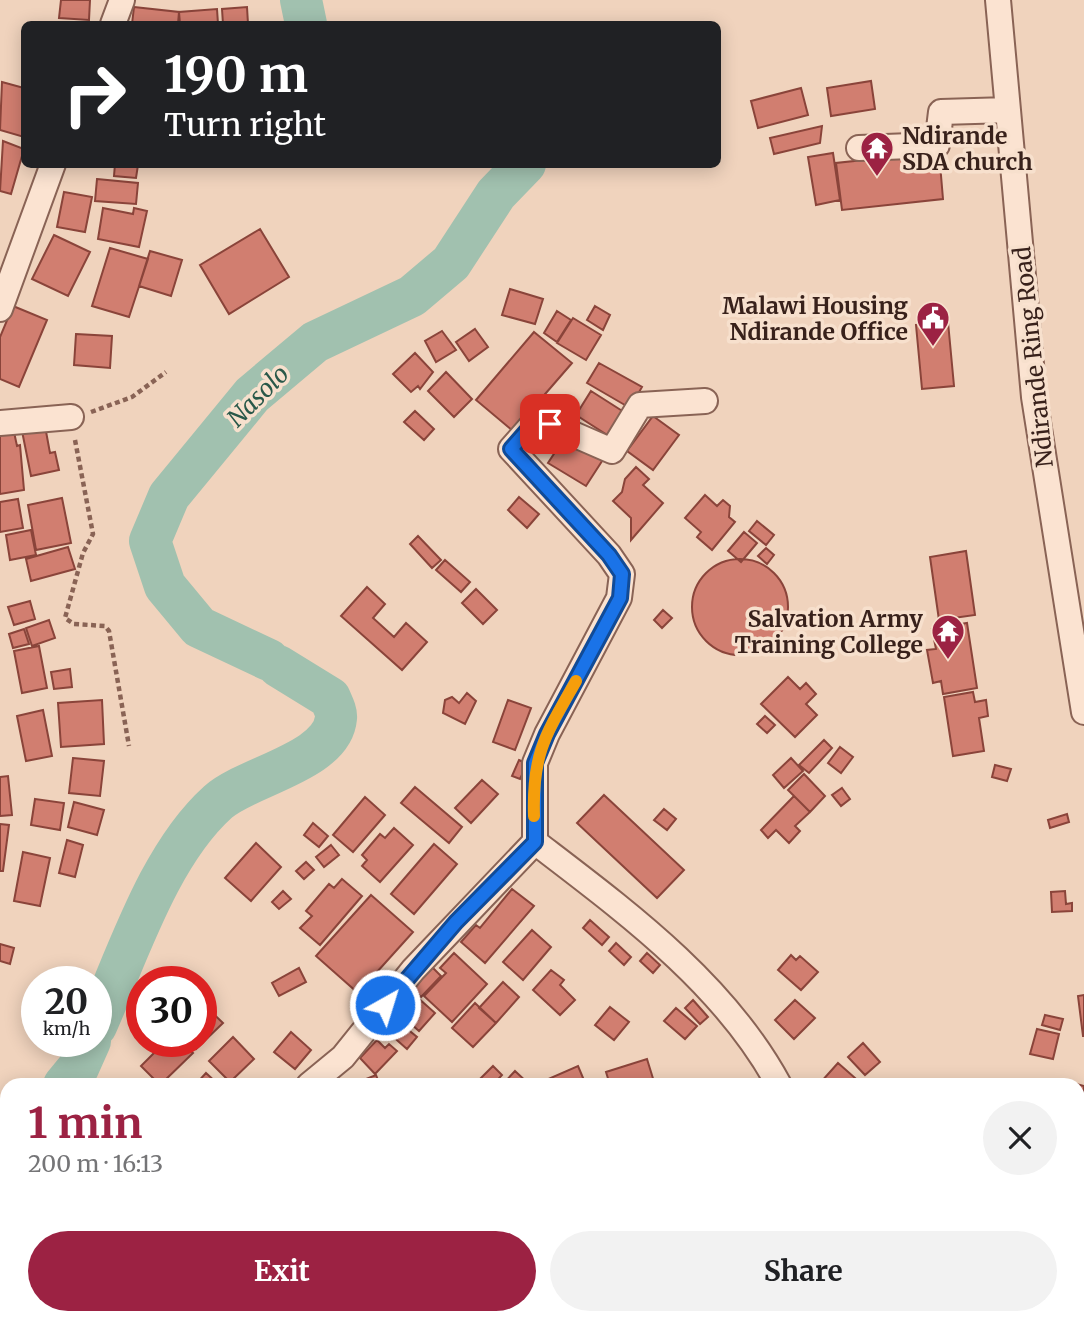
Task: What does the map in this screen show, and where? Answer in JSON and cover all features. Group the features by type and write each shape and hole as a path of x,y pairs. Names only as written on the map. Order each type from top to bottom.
{"street":[{"path":"114,21 122,0"},
{"name":"Ndirande Ring Road","path":"998,0 1034,397 1084,712"},
{"path":"859,148 937,145 941,111 1008,110"},
{"path":"0,309 52,168"},
{"path":"318,1078 343,1058 413,970 535,842 535,763 547,734 620,598 622,574 609,555 511,449 533,424 550,424 612,451 640,405 705,401"},
{"path":"0,423 71,417"},
{"path":"535,842 671,953 724,1004 761,1052 775,1078"}],"path":[{"path":"129,747 109,631 105,626 74,624 65,618 83,553 93,534 71,417 132,397 166,372"}],"building":[{"path":"61,0 90,0 89,20 59,18"},
{"path":"134,7 179,12 178,21 132,21"},
{"path":"247,7 248,21 223,21 222,9"},
{"path":"217,9 218,21 180,21 179,12"},
{"path":"871,81 875,109 831,116 827,88"},
{"path":"2,82 21,87 21,136 0,130"},
{"path":"801,88 808,115 758,128 751,101"},
{"path":"822,126 820,143 774,154 770,138"},
{"path":"3,141 21,148 21,159 11,194 0,191"},
{"path":"939,152 943,199 842,210 836,163"},
{"path":"833,153 840,200 816,205 808,157"},
{"path":"115,168 138,168 136,178 114,176"},
{"path":"97,179 138,183 136,204 95,201"},
{"path":"64,192 92,197 85,232 57,227"},
{"path":"103,208 133,214 134,208 147,211 139,247 98,239"},
{"path":"260,229 289,277 229,314 200,265"},
{"path":"54,235 90,252 68,296 32,279"},
{"path":"110,248 148,259 129,317 92,306"},
{"path":"150,251 182,260 171,296 139,286"},
{"path":"510,289 543,299 535,324 502,315"},
{"path":"13,306 47,320 19,387 0,379 0,337"},
{"path":"595,306 610,315 603,330 587,320"},
{"path":"557,311 571,320 557,342 544,333"},
{"path":"573,318 601,335 586,360 557,343"},
{"path":"948,322 954,386 922,389 916,325"},
{"path":"475,329 488,347 469,361 456,342"},
{"path":"442,331 456,350 436,362 425,341"},
{"path":"534,332 572,363 513,431 476,400"},
{"path":"76,334 112,336 110,368 74,365"},
{"path":"415,353 433,372 420,389 418,386 411,392 393,374"},
{"path":"599,363 642,387 630,408 587,383"},
{"path":"446,372 472,399 454,417 428,391"},
{"path":"591,391 627,414 612,438 576,415"},
{"path":"415,411 434,429 424,440 404,422"},
{"path":"653,416 679,435 653,470 627,451"},
{"path":"45,426 50,453 55,452 59,470 31,476 22,431"},
{"path":"14,432 17,446 20,445 24,490 0,494 0,435"},
{"path":"567,434 604,458 586,486 548,463"},
{"path":"636,467 649,479 643,485 663,503 631,540 631,518 613,501 622,492 625,479"},
{"path":"705,495 717,506 723,500 730,506 729,517 735,522 712,550 697,537 701,532 685,518"},
{"path":"519,497 539,514 527,528 508,510"},
{"path":"62,498 71,543 36,550 28,505"},
{"path":"18,499 23,528 0,532 0,502"},
{"path":"757,521 774,535 766,545 749,531"},
{"path":"31,530 36,555 10,560 6,535"},
{"path":"744,532 757,543 741,562 728,551"},
{"path":"418,536 441,560 432,568 410,544"},
{"path":"68,547 75,569 31,581 26,559"},
{"path":"766,548 774,555 767,564 758,556"},
{"path":"966,551 975,615 939,620 930,557"},
{"path":"740,559 758,563 774,573 784,589 788,607 784,625 774,641 758,651 740,655 722,651 706,641 696,625 692,607 696,589 706,573 722,563"},
{"path":"445,560 470,582 461,592 436,570"},
{"path":"367,587 385,604 373,618 394,637 406,623 427,642 402,670 341,616"},
{"path":"476,589 497,610 483,624 462,603"},
{"path":"30,601 35,619 14,625 8,607"},
{"path":"663,610 672,618 662,628 654,620"},
{"path":"49,620 55,638 32,646 26,628"},
{"path":"967,623 977,688 943,694 941,681 933,683 927,650 936,649 932,629"},
{"path":"24,629 29,644 13,648 9,634"},
{"path":"39,646 47,688 22,693 14,651"},
{"path":"70,669 72,687 54,689 51,672"},
{"path":"788,677 800,689 806,683 816,694 806,704 817,715 795,737 761,704"},
{"path":"973,692 975,702 986,700 988,716 979,718 984,751 953,756 944,697"},
{"path":"467,693 476,701 465,724 443,713 445,700 452,697 459,703"},
{"path":"102,700 104,744 61,747 58,703"},
{"path":"508,700 531,708 515,750 493,742"},
{"path":"43,710 52,756 26,761 17,716"},
{"path":"765,716 775,725 767,733 757,724"},
{"path":"824,740 832,748 809,773 799,765"},
{"path":"840,747 853,757 841,773 828,763"},
{"path":"73,758 104,761 100,796 69,793"},
{"path":"791,758 803,771 784,788 773,775"},
{"path":"519,760 527,764 520,779 512,776"},
{"path":"995,765 1011,769 1007,781 992,777"},
{"path":"804,774 825,796 810,812 788,790"},
{"path":"8,776 12,815 0,816 0,777"},
{"path":"482,780 498,794 471,823 455,808"},
{"path":"415,787 462,827 449,843 401,803"},
{"path":"842,788 850,799 841,806 832,795"},
{"path":"604,795 684,870 657,898 577,823"},
{"path":"794,796 810,812 795,826 800,831 789,843 776,830 768,838 761,830"},
{"path":"365,797 385,815 353,852 333,835"},
{"path":"35,799 64,803 60,830 31,825"},
{"path":"74,802 104,810 97,835 68,827"},
{"path":"664,809 676,819 667,830 654,820"},
{"path":"1067,814 1069,822 1050,828 1048,820"},
{"path":"313,823 328,836 319,847 304,835"},
{"path":"0,824 9,825 3,871 0,871"},
{"path":"394,828 413,845 380,882 362,866 367,860 362,855 380,834 385,838"},
{"path":"67,840 83,845 75,877 59,873"},
{"path":"256,843 281,867 251,901 225,878"},
{"path":"434,844 457,864 414,914 391,894"},
{"path":"331,845 339,855 324,867 316,857"},
{"path":"23,852 50,858 40,906 14,901"},
{"path":"306,862 314,870 304,879 296,871"},
{"path":"342,879 362,896 320,945 300,928 312,916 306,911 329,884 334,888"},
{"path":"512,889 534,906 485,963 461,942 476,925 480,928"},
{"path":"283,891 291,899 279,909 272,902"},
{"path":"1065,891 1066,904 1072,903 1072,911 1052,912 1051,892"},
{"path":"371,895 413,932 358,993 316,956"},
{"path":"590,920 609,937 602,945 583,928"},
{"path":"532,930 551,947 523,980 503,962"},
{"path":"616,943 631,957 624,965 609,951"},
{"path":"0,944 14,948 10,964 0,961"},
{"path":"454,953 487,984 452,1022 424,996 446,973 440,968"},
{"path":"647,953 660,965 653,973 640,961"},
{"path":"791,955 796,960 800,956 818,972 801,990 778,970"},
{"path":"430,965 441,976 421,997 410,986"},
{"path":"299,968 306,982 279,996 272,983"},
{"path":"551,970 564,980 560,985 575,1000 560,1015 533,990"},
{"path":"503,982 519,997 496,1023 479,1008"},
{"path":"1084,995 1084,1036 1083,1036 1078,996"},
{"path":"417,997 435,1013 419,1031 401,1015"},
{"path":"693,1000 708,1017 700,1024 685,1008"},
{"path":"795,1000 815,1018 794,1039 775,1020"},
{"path":"475,1003 496,1023 473,1047 452,1028"},
{"path":"610,1007 629,1022 614,1040 595,1025"},
{"path":"676,1008 697,1026 685,1039 664,1021"},
{"path":"1045,1015 1063,1019 1060,1030 1042,1025"},
{"path":"217,1017 223,1023 217,1029"},
{"path":"400,1023 417,1037 407,1049 390,1034"},
{"path":"1037,1029 1059,1034 1053,1059 1030,1054"},
{"path":"291,1032 311,1050 295,1069 274,1052"},
{"path":"233,1037 254,1059 234,1078 226,1078 209,1061 217,1057 217,1053"},
{"path":"377,1040 385,1048 389,1044 397,1051 375,1074 360,1058"},
{"path":"863,1043 880,1062 865,1075 848,1057"},
{"path":"150,1057 189,1057 167,1078 153,1078 141,1066"},
{"path":"647,1059 653,1078 608,1078 606,1072"},
{"path":"838,1063 855,1078 825,1078"},
{"path":"493,1066 502,1075 499,1078 481,1078"},
{"path":"578,1066 583,1078 551,1078"},
{"path":"515,1071 522,1078 508,1078"}],"waterway":[{"name":"Nasolo","path":"301,0 305,21"},
{"name":"Nasolo","path":"269,660 199,627 165,586 150,541 169,496 252,395 315,342 412,296 451,263 496,194 521,168"},
{"name":"Nasolo","path":"112,988 162,877 197,824 218,802 231,793 305,757 331,733 336,716 330,698 278,666"},
{"name":"Nasolo","path":"70,1078 83,1057"}],"slow traffic":[{"path":"534,816 535,763 547,734 576,681"}],"place":[{"name":"Ndirande SDA church","path":"877,178"},
{"name":"Malawi Housing Ndirande Office","path":"933,348"},
{"name":"Salvation Army Training College","path":"948,661"}],"route":[{"path":"385,1005 456,922 535,842 535,763 547,734 620,598 622,574 609,555 511,449 533,424 550,424"}]}
